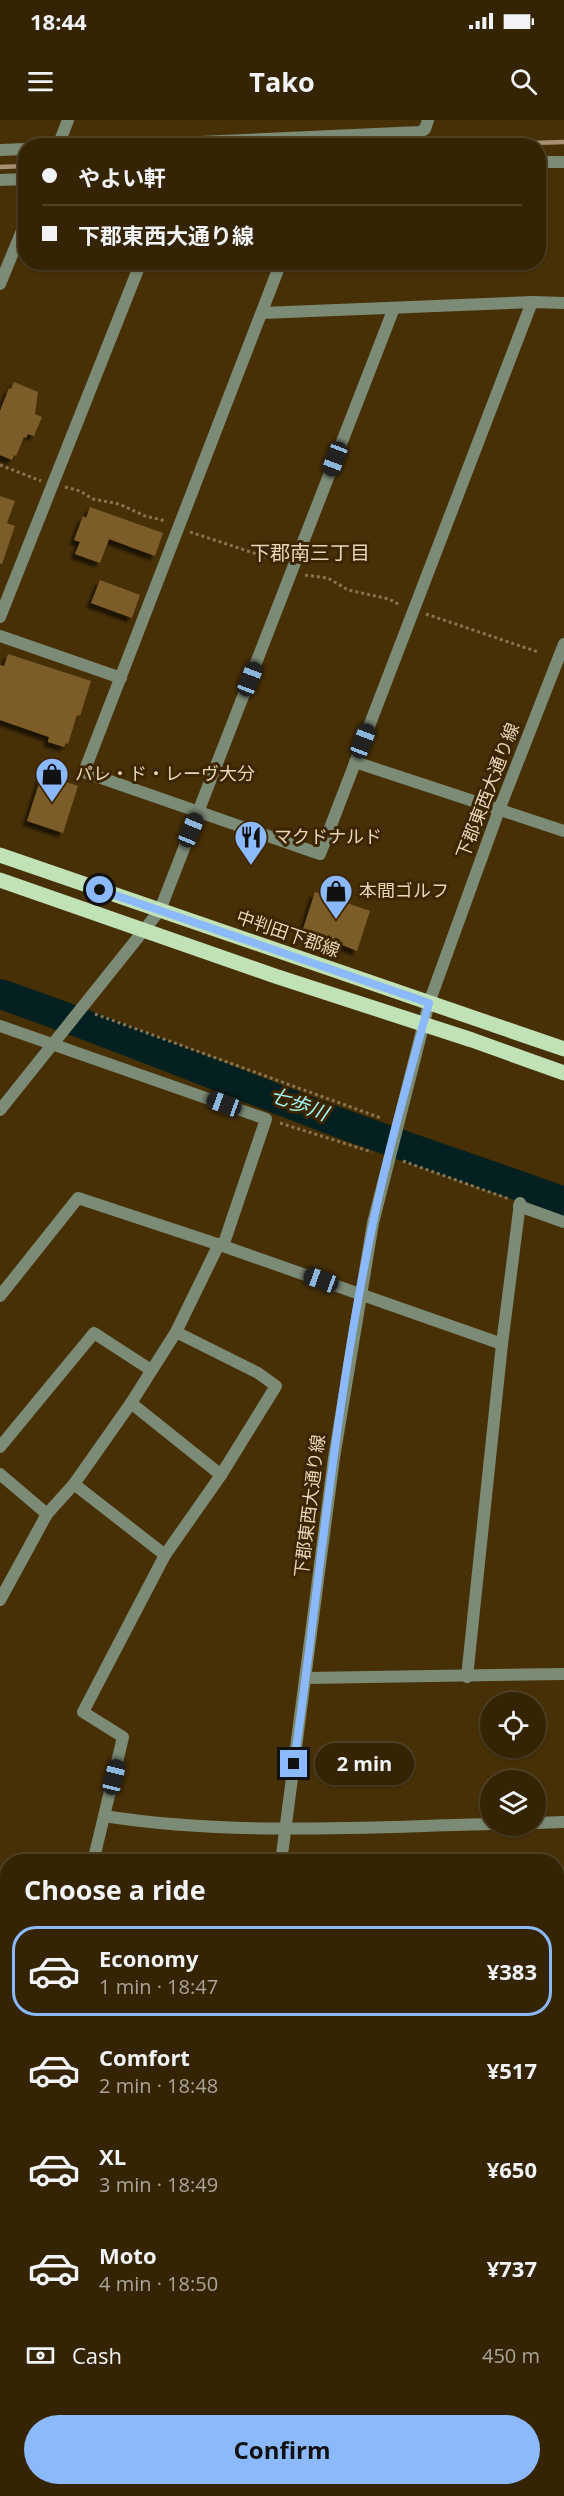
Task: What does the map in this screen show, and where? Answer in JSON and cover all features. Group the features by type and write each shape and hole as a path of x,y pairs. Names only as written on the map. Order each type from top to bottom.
{"main road":[{"name":"中判田下郡線","path":"0,855 564,1049"},
{"path":"0,880 564,1073"}],"street":[{"path":"61,138 68,120"},
{"path":"287,138 420,132 425,129 428,120"},
{"path":"0,150 18,149"},
{"path":"546,162 564,162"},
{"path":"0,180 18,179"},
{"path":"0,284 18,240"},
{"path":"0,617 138,270"},
{"path":"278,270 84,772 320,855 532,302"},
{"path":"262,313 532,302 564,303"},
{"path":"0,1110 160,910 394,308"},
{"path":"0,636 121,678"},
{"name":"下郡東西大通り線","path":"282,1854 334,1458 360,1294 388,1157 429,1003 499,810 564,644"},
{"path":"355,762 564,831"},
{"path":"0,1026 56,1041 266,1119 221,1245 176,1332 131,1403 74,1484 47,1514 0,1600"},
{"path":"0,1296 78,1198 221,1245 502,1344"},
{"path":"466,1677 502,1344 520,1205 564,1222"},
{"path":"95,1854 123,1737 83,1712 165,1555 221,1475 276,1386 258,1374 176,1332"},
{"path":"0,1447 94,1333 151,1370"},
{"path":"131,1403 221,1475"},
{"path":"0,1474 47,1514"},
{"path":"74,1484 165,1555"},
{"path":"306,1678 564,1674"},
{"path":"104,1816 154,1822 285,1829 480,1824"},
{"path":"546,1823 564,1822"}],"path":[{"path":"0,465 42,481"},
{"path":"64,487 80,490 93,500 119,504 145,516 173,523"},
{"path":"187,530 288,565"},
{"path":"301,572 305,575 328,578 354,592 389,599 406,610"},
{"path":"422,613 538,652"},
{"path":"79,1011 381,1118"},
{"path":"266,1119 372,1152"},
{"path":"403,1161 520,1205"}],"building":[{"path":"14,382 38,392 35,414 42,417 34,436 28,434 26,438 24,437 12,460 0,455 0,411 9,388 11,389"},
{"path":"0,496 15,501 7,523 15,526 2,564 0,564"},
{"path":"90,507 163,533 155,556 109,539 100,563 75,554 80,542 74,540 83,516 86,518"},
{"path":"100,580 140,595 132,618 91,603"},
{"path":"8,654 91,681 80,716 77,715 68,744 66,743 64,747 48,742 49,737 0,720 0,665 4,666"},
{"name":"パレ・ド・レーヴ大分","path":"42,774 78,786 63,833 27,821"},
{"name":"本間ゴルフ","path":"315,892 370,911 357,951 303,929"}],"waterway":[{"name":"七歩川","path":"0,994 349,1126 564,1202"}],"railway":[{"path":"546,143 564,142"},
{"path":"0,167 18,166"}],"place":[{"name":"パレ・ド・レーヴ大分","path":"52,803"},
{"name":"マクドナルド","path":"251,866"},
{"name":"本間ゴルフ","path":"336,920"}],"district":[{"name":"下郡南三丁目","path":"310,553"}],"route":[{"path":"100,890 429,1003 396,1124 365,1261 334,1458 294,1764"}]}
